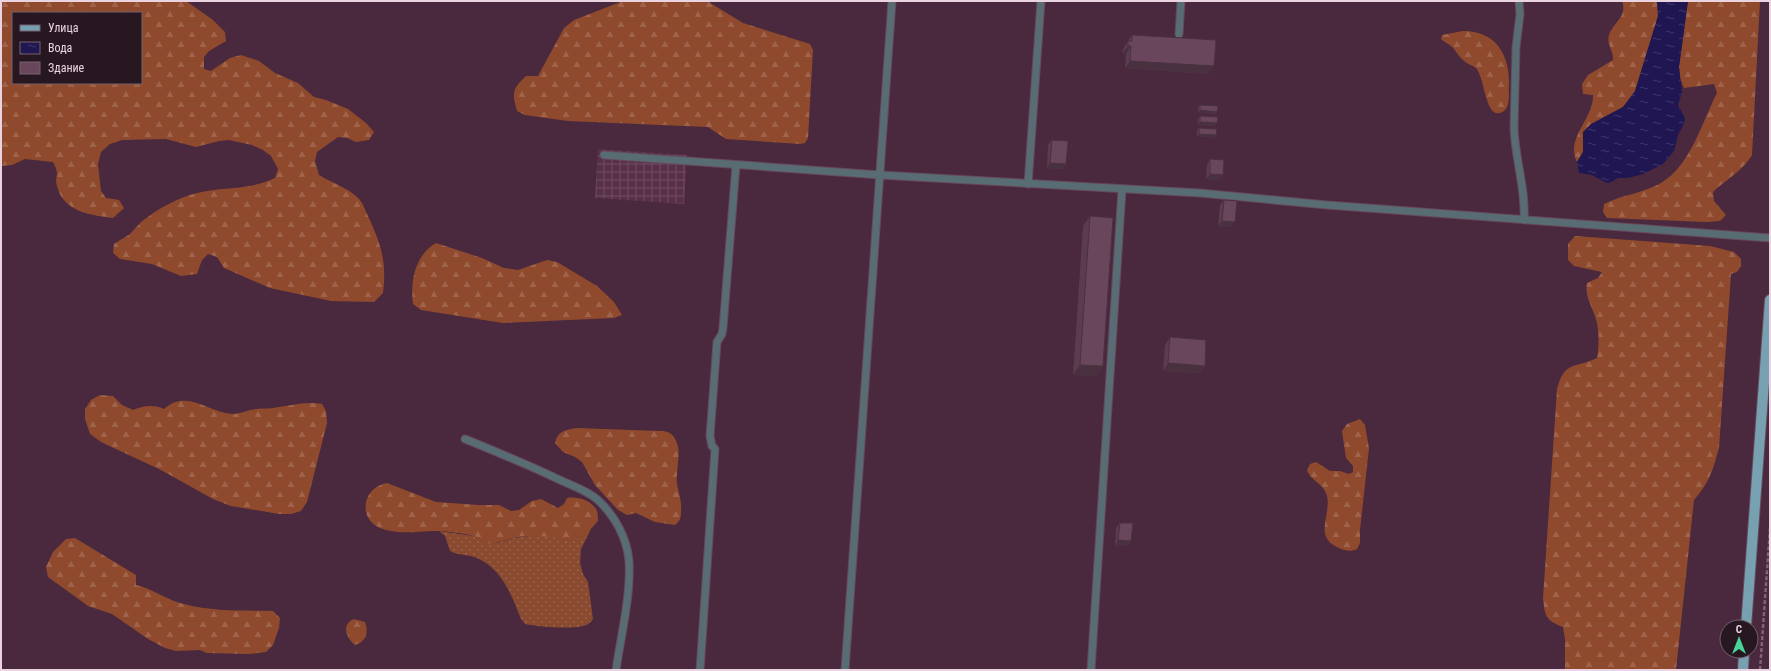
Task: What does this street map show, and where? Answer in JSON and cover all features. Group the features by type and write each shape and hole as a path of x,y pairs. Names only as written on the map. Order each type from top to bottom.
{"main road":[{"path":"1747,619 1770,300"},
{"path":"1743,670 1744,659"}],"lane":[{"path":"845,670 892,1"},
{"path":"1028,184 1042,1"},
{"path":"1179,34 1182,1"},
{"path":"1519,1 1520,14 1516,48 1514,141 1524,195 1524,220"},
{"path":"604,155 880,175 1200,194 1770,238"},
{"path":"700,670 715,449 712,446 710,436 717,342 722,334 723,328 736,165"},
{"path":"1091,670 1122,190"},
{"path":"465,439 526,463 578,488 596,499 611,514 620,529 626,544 629,561 628,587 616,670"}],"path":[{"path":"1760,670 1770,528"}],"shaded area":[{"path":"598,149 687,155 684,204 595,198"},
{"path":"591,529 581,549 580,563 583,574 588,582 593,619 585,626 578,627 546,627 525,624 521,619 510,592 500,576 486,563 477,558 450,551 445,536 439,531 473,536 487,543 497,543 513,538 537,535 578,538"}],"green space":[{"path":"1,1 186,1 213,20 225,32 226,41 209,51 204,57 204,69 211,71 230,58 241,55 259,61 275,73 298,83 314,97 348,109 366,123 374,132 369,140 356,142 347,138 338,137 317,152 315,161 319,175 355,195 363,205 380,244 384,272 383,293 374,302 331,301 270,288 224,268 217,257 208,254 202,260 197,274 181,276 152,264 120,259 113,253 114,244 130,234 141,222 151,215 177,200 207,191 255,185 275,178 278,169 271,156 252,145 229,140 196,147 166,139 122,140 110,144 101,152 98,164 101,191 106,198 119,200 124,208 113,218 79,211 65,202 60,195 57,186 57,171 53,162 25,159 12,165 1,166"},
{"path":"623,1 707,1 743,23 810,44 813,50 808,138 805,143 800,144 726,139 708,127 568,121 525,115 517,111 514,100 514,92 518,84 526,76 538,76 564,28 574,20"},
{"path":"1622,1 1657,1 1658,16 1635,91 1630,100 1623,107 1603,118 1583,132 1583,152 1577,162 1574,153 1575,144 1577,136 1592,104 1593,95 1583,94 1582,84 1588,75 1613,60 1608,38 1622,15"},
{"path":"1688,1 1760,1 1752,155 1739,171 1713,192 1714,201 1726,215 1720,221 1707,222 1607,218 1603,212 1604,204 1661,183 1680,165 1695,142 1717,93 1714,84 1684,88 1680,78 1679,67"},
{"path":"1463,31 1484,35 1492,40 1503,53 1508,72 1509,96 1508,105 1504,111 1500,113 1495,113 1491,109 1476,68 1460,57 1450,45 1441,39 1442,35"},
{"path":"1575,236 1710,246 1734,252 1741,259 1741,266 1737,272 1731,274 1719,448 1710,476 1694,500 1676,670 1565,670 1565,639 1563,627 1549,619 1544,609 1543,598 1557,389 1563,373 1567,369 1597,358 1598,350 1597,323 1586,288 1587,283 1598,278 1602,272 1574,266 1568,260 1568,244"},
{"path":"436,243 482,258 504,268 518,270 547,260 557,262 597,286 614,302 622,315 614,318 503,323 421,310 413,304 413,278 423,254"},
{"path":"100,395 113,396 122,405 133,410 148,406 156,406 164,409 173,403 181,401 198,403 224,413 233,414 254,409 273,408 303,403 322,404 326,411 327,423 307,502 301,511 291,514 279,514 231,506 213,499 161,470 101,442 90,434 85,419 85,409 91,400"},
{"path":"1360,419 1365,425 1369,448 1360,530 1360,543 1357,549 1348,551 1331,543 1326,537 1325,524 1328,500 1322,487 1307,470 1310,464 1316,462 1330,471 1340,471 1349,474 1353,472 1353,466 1346,458 1342,431 1347,424"},
{"path":"577,428 663,431 671,434 676,441 679,453 677,484 681,508 678,522 675,525 655,522 636,513 627,515 618,510 595,485 582,462 563,452 555,443 560,434"},
{"path":"387,483 436,502 499,505 511,511 519,510 532,501 541,499 558,508 564,504 567,498 580,498 595,507 598,521 586,533 580,537 572,539 524,536 497,543 487,543 473,536 457,533 440,531 395,532 380,528 373,523 368,517 366,510 368,496 373,490"},
{"path":"75,538 136,575 136,585 172,600 195,607 273,611 280,618 279,628 273,645 266,652 249,654 207,653 200,650 176,651 165,648 148,639 112,614 88,606 48,577 46,567 53,552 66,539"},
{"path":"354,619 365,622 367,629 366,636 362,642 355,645 349,639 346,631 347,624"}],"water":[{"path":"1657,1 1688,1 1679,67 1682,92 1678,105 1685,118 1684,124 1678,135 1674,151 1663,164 1643,174 1628,178 1618,178 1607,183 1592,175 1579,173 1577,162 1583,152 1583,132 1591,124 1623,107 1635,91 1658,16"}],"building":[{"path":"1132,35 1216,40 1214,66 1130,61 1131,46 1128,46 1128,41 1132,41"},
{"path":"1200,105 1218,106 1217,112 1200,110"},
{"path":"1200,116 1218,117 1217,123 1200,122"},
{"path":"1199,128 1217,129 1216,135 1199,134"},
{"path":"1052,140 1068,141 1066,164 1050,163"},
{"path":"1210,159 1224,160 1223,175 1210,174"},
{"path":"1224,200 1237,201 1235,222 1222,221"},
{"path":"1090,216 1113,218 1103,366 1080,365"},
{"path":"1170,337 1206,340 1205,366 1168,363"},
{"path":"1120,523 1133,523 1131,541 1118,540"}]}
